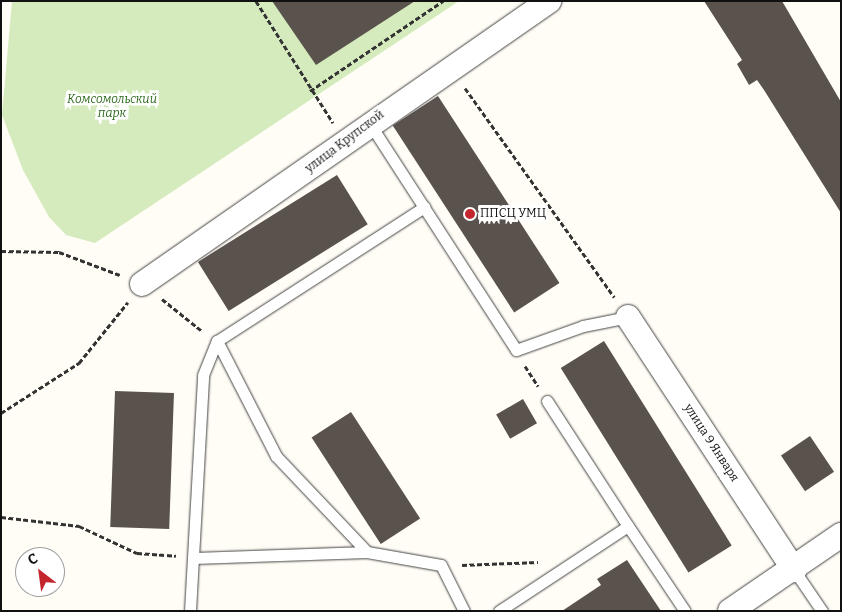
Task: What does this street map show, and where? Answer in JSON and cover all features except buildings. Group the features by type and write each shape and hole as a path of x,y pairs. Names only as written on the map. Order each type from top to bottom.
{"street":[{"name":"улица Крупской","path":"142,284 346,144 369,122 549,1"},
{"name":"улица 9 Января","path":"628,317 794,570"},
{"path":"730,611 794,570 841,535"}],"lane":[{"path":"369,122 516,350 583,326 628,317"},
{"path":"190,611 204,376 217,341 424,207"},
{"path":"217,341 276,456 367,552"},
{"path":"547,401 684,611"},
{"path":"499,611 628,526"},
{"path":"194,558 367,552 441,566 464,611"},
{"path":"794,570 822,611"}],"path":[{"path":"256,1 310,91 346,144"},
{"path":"310,91 443,1"},
{"path":"451,67 628,317"},
{"path":"1,251 59,252 142,284 217,341"},
{"path":"1,413 79,363 142,284"},
{"path":"516,350 547,401"},
{"path":"1,517 78,526 137,553 194,558"},
{"path":"441,566 574,560"}],"green space":[{"name":"Комсомольский парк","path":"12,1 459,1 95,243 66,235 49,217 23,170 2,115"}],"place":[{"name":"ППСЦ УМЦ","path":"470,214"}]}
